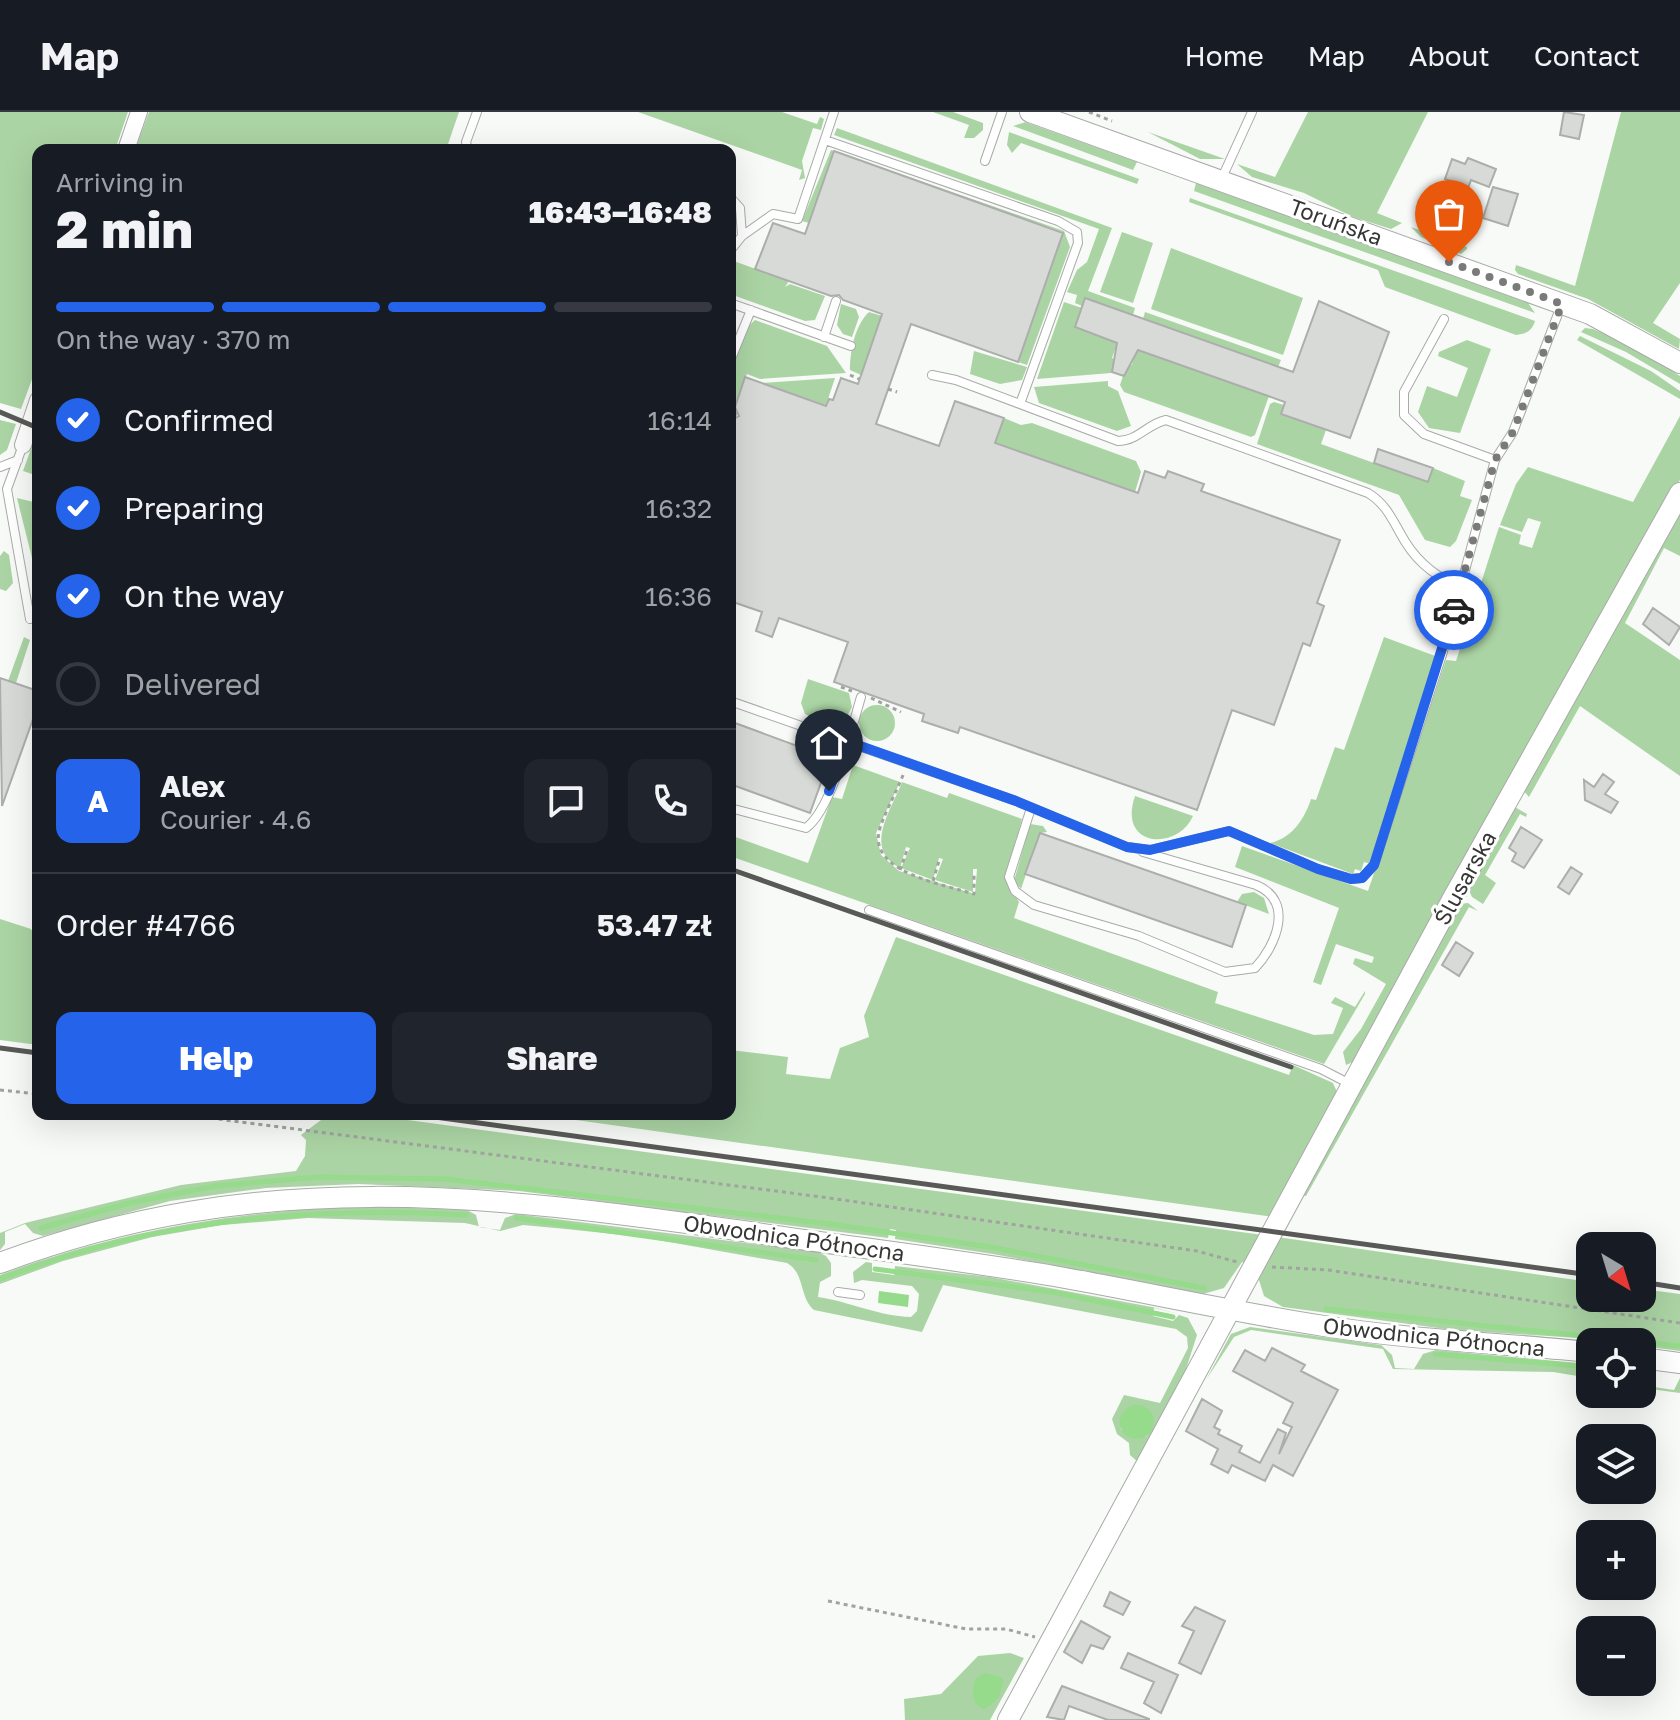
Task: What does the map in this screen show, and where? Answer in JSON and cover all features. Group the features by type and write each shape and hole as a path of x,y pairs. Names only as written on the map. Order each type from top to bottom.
{"street":[{"path":"128,144 139,112"},
{"name":"Toruńska","path":"1030,112 1562,304 1632,335 1680,363"},
{"path":"20,452 32,417"},
{"name":"Ślusarska","path":"1008,1720 1352,1086 1680,493"},
{"name":"Obwodnica Północna","path":"0,1263 105,1228 184,1211 280,1198 403,1195 517,1203 696,1225 998,1267 1230,1310 1377,1333 1576,1351"},
{"path":"1656,1360 1680,1363"}],"lane":[{"path":"466,144 477,112"},
{"path":"736,244 773,214 798,219 834,112"},
{"path":"985,161 1002,112"},
{"path":"1220,181 1252,112"},
{"path":"825,140 1058,221 1077,232 1078,243 1020,404"},
{"path":"736,204 740,208 742,236"},
{"path":"824,337 836,301"},
{"path":"1127,847 1150,850 1229,831 1318,869 1351,879 1366,876 1374,865 1407,767 1495,460 1513,432 1562,304"},
{"path":"736,305 851,346"},
{"path":"736,346 751,310"},
{"path":"1444,319 1404,392 1404,415 1424,434 1495,460"},
{"path":"932,375 956,380 1118,441 1137,437 1155,422 1166,420 1368,493 1380,501 1408,546 1434,575 1460,588"},
{"path":"0,467 20,452"},
{"path":"20,452 7,489 30,619"},
{"path":"736,810 806,828 823,806 861,697"},
{"path":"736,703 1031,808 1127,847 1256,885 1270,892 1279,913 1280,925 1265,958 1255,968 1225,972 1139,936 1034,905 1022,898 1009,877 1031,808"},
{"path":"869,910 1321,1069 1352,1086"},
{"path":"838,1292 860,1295"}],"path":[{"path":"850,375 859,379"},
{"path":"888,389 897,392"},
{"path":"908,763 878,838 885,858 900,870 974,894 974,872"},
{"path":"900,870 907,850"},
{"path":"933,881 939,861"},
{"path":"0,1090 32,1093"},
{"path":"225,1120 884,1205 1197,1251 1254,1265 1328,1270 1680,1323"},
{"path":"828,1601 966,1629 1006,1629 1036,1637 1048,1647"}],"shaded area":[{"path":"0,112 128,112 117,144 32,144 32,379 21,409 0,403"},
{"path":"149,112 459,112 448,144 137,144"},
{"path":"638,112 782,112 817,124 820,117 824,119 821,130 813,128 802,161 805,178 799,180 802,170 736,147 736,144"},
{"path":"933,112 953,112 983,123 983,130 974,138 964,138 969,125"},
{"path":"1308,112 1428,112 1377,213 1402,223 1391,229 1353,217 1304,193 1252,177 1237,164 1275,177"},
{"path":"1621,112 1680,112 1680,283 1653,323 1680,339 1679,349 1588,299 1518,274 1515,270 1516,265 1575,286"},
{"path":"1026,122 1137,162 1133,170 1013,126"},
{"path":"837,128 1112,228 1088,291 1135,308 1133,315 1086,298 1082,306 1075,303 1077,295 1067,292 1077,270 1087,262 1099,229 834,135"},
{"path":"1009,132 1139,179 1137,184 1021,143 1012,153 1007,145"},
{"path":"1148,132 1225,159 1200,159"},
{"path":"831,150 1064,231 1070,247 1027,365 1018,362 1063,232 834,152 809,223 802,221"},
{"path":"1196,183 1528,303 1535,313 1194,191"},
{"path":"1190,198 1535,321 1528,331 1516,335 1385,287 1378,270 1189,202"},
{"path":"1411,227 1467,249 1461,254 1421,237"},
{"path":"1122,232 1153,243 1133,303 1100,292"},
{"path":"1171,248 1303,298 1283,355 1151,309"},
{"path":"736,262 789,281 785,287 790,284 825,296 815,320 805,321 736,296"},
{"path":"1064,302 1082,308 1075,327 1121,344 1116,347 1112,358 1115,360 1111,373 1037,379"},
{"path":"841,304 856,309 859,317 852,337 843,334 837,325"},
{"path":"869,312 882,316 861,375 850,370 851,355 857,331"},
{"path":"1145,312 1281,360 1278,367 1143,319"},
{"path":"755,320 827,346 846,373 760,379 747,374 736,402 736,355 747,328"},
{"path":"1585,328 1626,343 1680,376 1680,384 1626,352 1581,332"},
{"path":"1580,336 1651,371 1680,391 1680,399 1577,340"},
{"path":"1467,340 1491,349 1460,433 1429,428 1418,412 1427,386 1457,397 1468,368 1438,356 1439,352"},
{"path":"1135,349 1269,396 1255,435 1251,437 1124,392 1120,385 1127,364 1132,365"},
{"path":"974,351 1027,367 1022,380 1000,384 970,374"},
{"path":"835,378 826,405 762,383"},
{"path":"1108,381 1108,386 1118,391 1131,426 1117,431 1039,403 1034,387"},
{"path":"1270,404 1284,405 1281,414 1326,430 1321,444 1427,482 1433,468 1465,481 1460,496 1472,500 1456,541 1450,547 1425,540 1399,495 1257,444"},
{"path":"1680,416 1680,480 1355,1061 1346,1065 1343,1052 1361,1029 1386,984 1353,964 1355,958 1372,963 1374,957 1336,944 1321,985 1313,982 1339,908 1235,867 1242,846 1368,891 1446,660 1456,661 1499,527 1521,535 1519,544 1532,548 1541,522 1528,518 1522,532 1500,525 1516,484 1528,467 1633,502"},
{"path":"1004,418 1021,425 1032,423 1136,461 1141,472 1135,492 995,443"},
{"path":"0,420 16,424 7,450 0,455"},
{"path":"32,446 32,474 23,471"},
{"path":"17,498 32,502 32,558"},
{"path":"1680,505 1680,556 1664,548 1625,623 1680,660 1680,776 1580,706 1529,797 1522,789"},
{"path":"4,551 9,555 13,583 6,591 0,589 0,556"},
{"path":"24,637 30,640 16,683 8,681"},
{"path":"1384,637 1438,657 1371,864 1364,862 1361,871 1355,869 1353,874 1270,843 1285,837 1296,827 1311,799 1316,800 1335,747 1344,750"},
{"path":"808,679 849,693 852,707 846,718 826,725 805,714 801,703"},
{"path":"877,705 890,710 895,723 890,736 877,741 864,736 859,723 864,710"},
{"path":"853,765 900,782 876,833 881,855 899,871 975,894 977,869 973,869 973,892 935,880 943,859 939,858 933,880 901,868 910,848 906,847 900,868 889,860 881,840 883,828 902,782 947,798 949,793 1022,819 1005,879 1019,902 1014,918 1218,992 1215,1003 1314,1035 1333,1034 1343,1008 1331,1003 1335,997 1355,1007 1365,991 1365,994 1324,1064 736,858 736,837 808,863 832,797 842,799"},
{"path":"1135,796 1193,816 1175,835 1152,839 1134,826 1132,813"},
{"path":"1513,806 1527,814 1526,817 1520,814 1485,875 1496,883 1483,904 1472,897 1468,888"},
{"path":"1030,824 1043,826 1047,832 1040,833 1021,889 1014,881"},
{"path":"1254,892 1264,898 1269,914 1237,902 1242,894"},
{"path":"1468,903 1478,911 1469,907 1306,1196 1300,1195 1459,904"},
{"path":"0,919 32,931 32,1044 0,1040"},
{"path":"896,937 1289,1075 1293,1065 1333,1083 1337,1092 1273,1217 576,1120 736,1120 736,1051 788,1057 786,1074 830,1079 840,1048 869,1037 864,1016"},
{"path":"321,1120 408,1120 1263,1235 1248,1264 1242,1262 1224,1288 1203,1294 993,1254 895,1239 896,1230 890,1229 888,1238 519,1191 358,1184 266,1188 170,1201 43,1236 33,1233 25,1224 5,1232 5,1244 0,1250 0,1233 25,1223 181,1185 296,1171 305,1156 306,1140 301,1135"},
{"path":"358,1206 467,1210 476,1215 479,1226 308,1218 222,1225 152,1237 63,1261 0,1284 0,1275 132,1235 221,1219"},
{"path":"516,1214 818,1252 831,1263 831,1276 820,1282 818,1297 899,1316 911,1317 917,1311 919,1294 912,1286 862,1280 854,1283 853,1272 866,1262 872,1263 872,1272 894,1275 895,1266 990,1277 1152,1307 1179,1314 1154,1308 1153,1316 1173,1321 1179,1315 1188,1318 1197,1335 1186,1369 1189,1373 1139,1463 1130,1455 1129,1443 1117,1434 1112,1419 1124,1395 1160,1403 1188,1348 1187,1337 1176,1329 943,1285 922,1332 814,1310 806,1299 797,1273 787,1263 641,1237 523,1225 500,1231 488,1228 500,1230 505,1218","holes":["1136,1406 1147,1409 1154,1423 1147,1436 1138,1439 1121,1429 1125,1410"]},
{"path":"1277,1237 1576,1280 1576,1312 1656,1312 1656,1291 1680,1294 1680,1351 1656,1348 1656,1328 1576,1328 1576,1338 1453,1330 1283,1307 1264,1296 1258,1277"},
{"path":"879,1291 909,1295 908,1307 878,1303"},
{"path":"1250,1327 1381,1345 1392,1355 1395,1368 1414,1369 1423,1354 1436,1350 1576,1363 1576,1376 1553,1372 1393,1369 1383,1349 1251,1330 1234,1337 1206,1380 1231,1334"},
{"path":"1680,1378 1680,1393 1656,1390 1656,1387 1674,1390"},
{"path":"1137,1405 1149,1410 1154,1422 1149,1434 1137,1439 1125,1434 1120,1422 1125,1410"},
{"path":"1010,1653 1024,1658 990,1720 905,1720 904,1699 941,1694 978,1656"},
{"path":"985,1673 1003,1678 998,1697 983,1709 975,1703 973,1689 976,1678"}],"building":[{"path":"1564,112 1584,115 1579,139 1560,135"},
{"path":"834,151 1063,233 1018,362 911,324 876,424 939,446 955,401 1004,418 995,443 1138,493 1145,471 1165,478 1168,471 1204,484 1201,491 1340,540 1317,603 1324,606 1310,646 1303,643 1274,725 1232,710 1197,810 960,727 958,733 922,721 924,714 834,682 848,642 779,618 772,637 756,631 762,612 736,603 736,418 739,416 736,404 745,377 826,406 829,399 833,400 841,378 858,384 882,314 843,300 839,295 831,296 755,269 773,223 805,234"},
{"path":"1468,158 1496,169 1489,187 1471,180 1468,188 1445,179 1452,159 1465,164"},
{"path":"1493,187 1518,194 1508,226 1483,218"},
{"path":"1085,298 1293,372 1319,301 1389,332 1350,438 1281,414 1285,402 1138,350 1124,376 1112,372 1117,343 1075,327"},
{"path":"1378,449 1433,468 1428,482 1374,463"},
{"path":"1653,608 1680,627 1669,645 1643,624"},
{"path":"0,678 32,689 32,722 2,806"},
{"path":"736,723 830,758 810,813 736,786"},
{"path":"1603,774 1614,782 1605,794 1618,802 1611,813 1585,800 1584,780 1594,787"},
{"path":"1521,827 1542,840 1524,868 1512,861 1516,853 1509,848"},
{"path":"1040,833 1246,905 1232,947 1025,874"},
{"path":"1571,867 1582,874 1569,894 1558,887"},
{"path":"1456,942 1473,953 1459,976 1442,965"},
{"path":"1272,1348 1305,1365 1301,1371 1338,1390 1293,1476 1273,1465 1265,1481 1232,1465 1228,1473 1211,1464 1218,1449 1186,1431 1202,1399 1222,1411 1214,1427 1220,1430 1218,1434 1242,1446 1239,1452 1260,1463 1278,1429 1286,1433 1279,1454 1292,1427 1283,1423 1293,1403 1233,1371 1245,1350 1265,1361"},
{"path":"1110,1592 1130,1602 1123,1615 1104,1606"},
{"path":"1195,1607 1225,1621 1201,1674 1179,1663 1194,1631 1182,1626"},
{"path":"1081,1621 1110,1637 1103,1649 1091,1645 1082,1663 1064,1652"},
{"path":"1128,1653 1178,1675 1161,1713 1144,1703 1154,1682 1121,1668"},
{"path":"1062,1686 1149,1720 1108,1720 1069,1706 1064,1720 1047,1717"}],"waterway":[{"path":"41,1228 129,1203 215,1186 318,1177 445,1179 822,1223 990,1247 1204,1288"},
{"path":"0,1279 114,1243 171,1230 229,1222 346,1213 466,1215"},
{"path":"516,1218 816,1260"},
{"path":"875,1269 1052,1292 1173,1317"},
{"path":"1326,1309 1680,1346"},
{"path":"1435,1354 1576,1366"}],"railway":[{"path":"0,412 32,425"},
{"path":"736,871 1291,1067"},
{"path":"0,1048 32,1052"},
{"path":"457,1120 1576,1273"},
{"path":"1656,1284 1680,1288"}],"way so far":[{"path":"1449,262 1562,304 1513,432 1495,460 1454,610"}],"route":[{"path":"829,791 846,741 1016,801 1127,847 1150,850 1229,831 1255,845 1318,869 1351,879 1362,878 1374,865 1454,610"}]}
